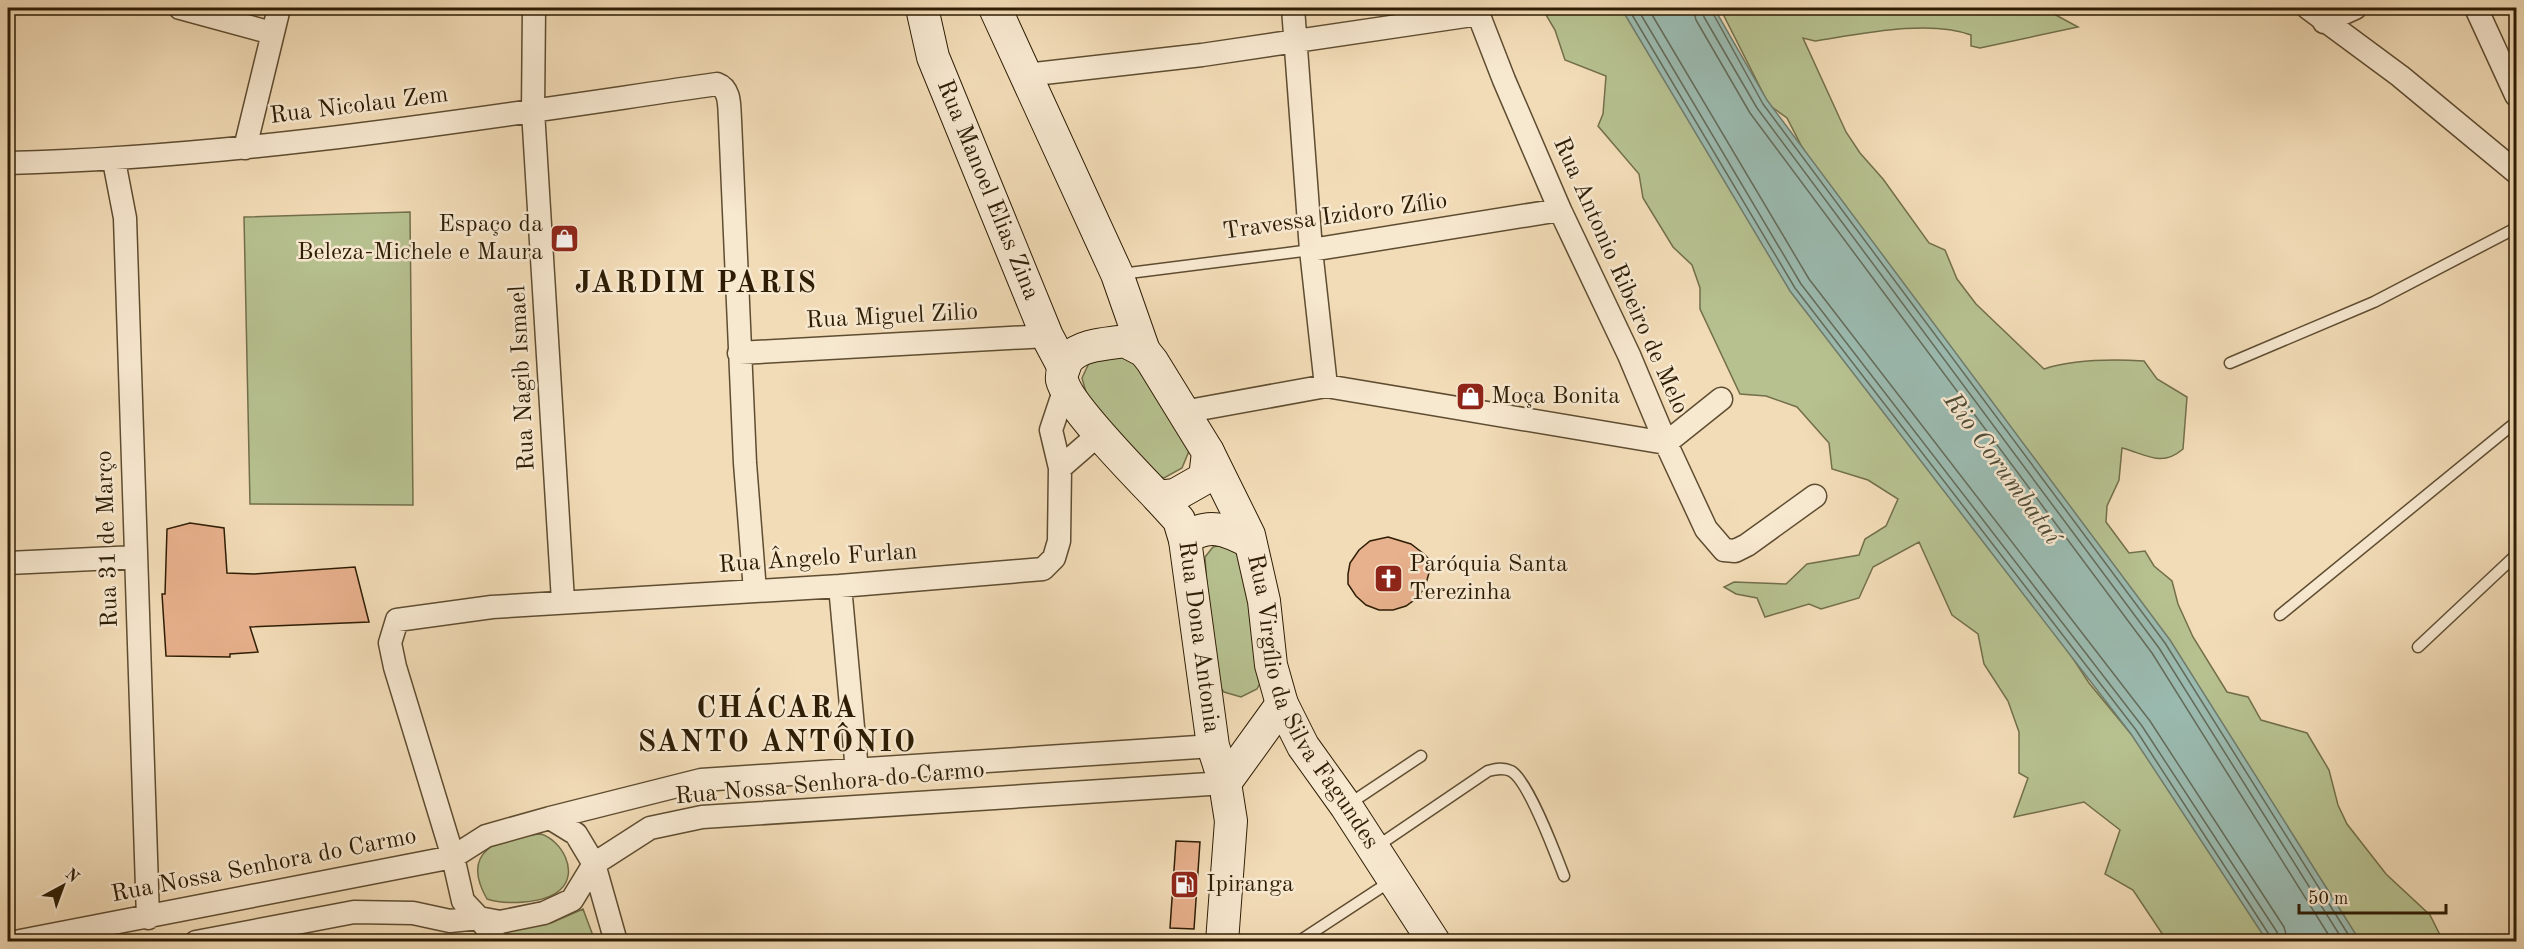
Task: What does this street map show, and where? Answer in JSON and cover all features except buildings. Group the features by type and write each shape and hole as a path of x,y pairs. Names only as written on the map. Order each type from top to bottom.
{"street":[{"path":"180,8 272,33"},
{"path":"245,148 279,8"},
{"name":"Rua Nagib Ismael","path":"534,8 533,111 563,601"},
{"name":"Rua Manoel Elias Zina","path":"922,8 933,57 1047,336 1076,404 1096,429"},
{"path":"995,8 1117,274 1144,351"},
{"path":"1293,8 1311,250 1326,386"},
{"path":"2316,15 2355,8"},
{"path":"2476,8 2517,95"},
{"path":"1026,75 1202,55 1477,11"},
{"name":"Rua Antonio Ribeiro de Melo","path":"1477,11 1560,210 1629,355 1706,529 1724,550 1734,551 1758,537 1815,495"},
{"path":"2316,15 2400,76 2517,172"},
{"name":"Rua Nicolau Zem","path":"8,163 114,160 245,148 533,111 717,84 726,90 730,120 740,353"},
{"name":"Rua 31 de Março","path":"114,160 125,218 148,918"},
{"name":"Travessa Izidoro Zílio","path":"1311,250 1560,210"},
{"name":"Rua Miguel Zilio","path":"740,353 1047,336"},
{"path":"1096,429 1091,441 1060,468 1051,430 1070,357 1085,348 1125,341 1144,351"},
{"name":"Rua Virgílio da Silva Fagundes","path":"1144,351 1208,453 1250,542 1265,608 1271,665 1282,704 1303,746 1346,806 1434,942"},
{"path":"740,353 745,463 755,591"},
{"path":"1183,412 1326,386 1666,443 1721,399"},
{"name":"Rua Dona Antonia","path":"1096,429 1179,520 1185,540 1213,746 1225,783 1231,821 1222,942"},
{"path":"1158,497 1174,495 1205,478 1208,453"},
{"name":"Rua Ângelo Furlan","path":"453,856 390,643 397,620 422,615 563,601 840,586 1043,569 1054,558 1059,541 1060,468"},
{"path":"1185,540 1200,530 1215,528 1228,531 1250,542"},
{"path":"8,563 136,557"},
{"path":"840,586 857,771"},
{"path":"1225,783 1282,704"},
{"name":"Rua Nossa Senhora do Carmo","path":"550,818 701,780 1213,746"},
{"name":"Rua Nossa Senhora do Carmo","path":"594,864 650,828 702,817 1225,783"},
{"path":"497,942 463,901 453,856 486,836 550,818 576,834 594,864 616,942"},
{"name":"Rua Nossa Senhora do Carmo","path":"15,942 148,918 453,856"},
{"path":"196,942 354,912 413,913 450,921 478,918 500,922 558,907 572,900 594,864"}],"lane":[{"path":"2230,363 2374,302 2517,228"},
{"name":"Travessa Izidoro Zílio","path":"1117,274 1311,250"},
{"path":"2280,615 2517,422"},
{"path":"2418,647 2517,555"},
{"path":"1346,806 1421,756"},
{"path":"1373,849 1488,771 1507,769 1517,776 1535,808 1564,876"},
{"path":"1298,942 1393,879"}],"green space":[{"path":"1542,8 1649,8 2089,683 2131,734 2154,755 2271,941 2167,941 2133,890 2105,874 2120,830 2084,802 2014,817 2028,778 2019,773 2019,732 2008,701 1984,664 1978,634 1952,615 1919,542 1873,567 1859,598 1821,609 1809,604 1765,617 1757,598 1736,594 1724,587 1734,582 1786,584 1807,564 1859,555 1865,539 1886,526 1898,499 1868,480 1832,469 1829,443 1797,407 1766,396 1740,394 1700,309 1700,288 1692,265 1673,247 1643,198 1639,174 1598,126 1603,114 1606,76 1565,60 1555,30"},
{"path":"1720,8 2043,8 2078,27 1980,48 1971,46 1971,35 1935,28 1894,29 1815,41 1803,38 1846,132 1860,153 1883,179 1929,243 1945,250 1957,279 1976,304 2044,369 2093,360 2144,361 2157,379 2187,397 2183,449 2175,455 2160,459 2122,448 2119,480 2107,506 2106,522 2129,553 2145,551 2154,566 2172,581 2178,604 2193,637 2227,692 2248,697 2261,720 2307,733 2329,770 2338,805 2347,824 2386,874 2430,915 2443,941 2330,941 1802,147 1787,118 1769,105"},
{"path":"410,212 413,505 250,504 244,217"},
{"path":"1132,352 1189,451 1182,468 1164,478 1144,471 1089,403 1082,378 1090,361"},
{"path":"1227,544 1240,553 1265,674 1257,689 1241,697 1224,692 1213,679 1205,557 1213,547"},
{"path":"541,834 555,843 566,858 568,874 566,883 553,895 535,901 504,902 487,899 480,882 478,869 481,858 488,849 511,839"},
{"path":"583,909 595,941 514,941 505,931 551,923"}],"water":[{"name":"Rio Corumbataí","path":"1621,8 1714,8 1767,100 2170,640 2360,941 2267,941 2131,734 1790,291"}],"place":[{"name":"Espaço da Beleza-Michele e Maura","path":"564,239"},
{"name":"Moça Bonita","path":"1470,397"},
{"name":"Paróquia Santa Terezinha","path":"1388,579"},
{"name":"Ipiranga","path":"1185,885"}],"district":[{"name":"JARDIM PARIS","path":"696,284"},
{"name":"CHÁCARA SANTO ANTÔNIO","path":"777,726"}]}
